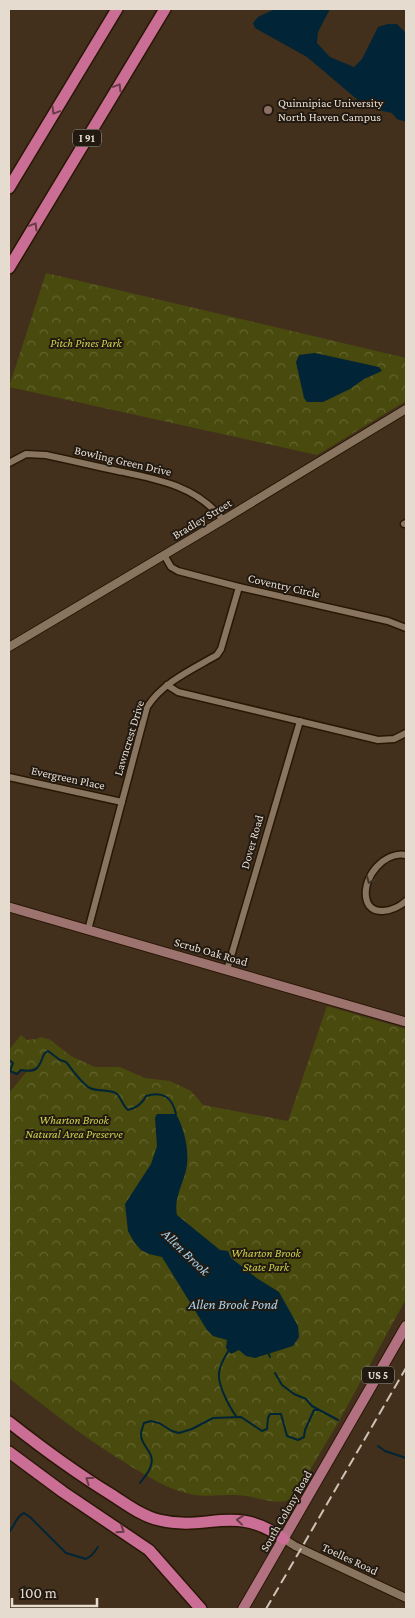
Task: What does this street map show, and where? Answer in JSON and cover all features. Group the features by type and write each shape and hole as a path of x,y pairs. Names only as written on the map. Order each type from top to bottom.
{"highway":[{"path":"9,188 117,9"},
{"name":"I 91","path":"9,268 165,9"},
{"path":"9,1422 72,1469 149,1517 162,1521 182,1523 244,1520 262,1526 284,1539"},
{"path":"9,1452 63,1492 149,1550 201,1609"}],"main road":[{"name":"Scrub Oak Road","path":"9,907 406,1022"},
{"name":"South Colony Road","path":"243,1609 406,1326"}],"street":[{"name":"Bradley Street","path":"9,648 406,409"},
{"name":"Bowling Green Drive","path":"9,463 26,454 46,455 163,481 187,491 212,508 223,520"},
{"name":"Coventry Circle","path":"164,555 171,567 178,571 388,621 406,628"},
{"name":"Lawncrest Drive","path":"88,930 147,707 154,696 167,685 217,655 221,649 239,587"},
{"path":"167,685 178,692 378,740 394,738 406,733"},
{"name":"Dover Road","path":"226,970 300,721"},
{"name":"Evergreen Place","path":"9,777 122,802"},
{"path":"406,855 400,854 388,858 379,865 370,877 366,895 369,905 379,911 391,911 406,901"},
{"name":"Toelles Road","path":"284,1539 295,1546 406,1598"}],"green space":[{"name":"Pitch Pines Park","path":"46,273 406,358 406,401 317,455 9,387"},
{"name":"Wharton Brook State Park","path":"327,1006 406,1029 406,1299 339,1421 294,1497 277,1502 238,1495 201,1496 179,1491 151,1478 100,1446 53,1413 9,1378 9,1093 28,1070 12,1073 9,1071 9,1050 21,1035 27,1040 40,1037 49,1039 71,1056 95,1067 120,1067 145,1078 170,1081 191,1091 203,1105 288,1121"}],"water":[{"path":"275,9 330,9 318,32 317,43 330,57 354,67 362,59 378,27 397,24 406,33 406,122 397,119 392,113 378,110 359,101 307,57 255,28 253,23 258,17"},
{"path":"315,353 379,367 382,371 323,402 307,402 304,398 296,362 299,355"},
{"name":"Allen Brook Pond","path":"157,1114 176,1114 186,1143 187,1167 177,1199 177,1215 220,1250 228,1251 231,1258 258,1279 279,1292 298,1326 299,1337 293,1346 255,1358 246,1356 239,1350 231,1354 226,1348 227,1340 213,1336 207,1330 162,1257 141,1250 134,1242 128,1231 125,1204 151,1164 157,1146 155,1118"}],"waterway":[{"name":"Allen Brook","path":"9,1060 13,1063 10,1071 17,1074 21,1070 31,1071 37,1068 44,1054 48,1051 66,1062 80,1080 90,1088 117,1094 128,1110 139,1105 146,1096 157,1094 166,1097 172,1103 176,1114"},
{"name":"Allen Brook","path":"229,1350 222,1363 219,1380 226,1399 236,1416"},
{"name":"Allen Brook","path":"268,1352 270,1357"},
{"name":"Allen Brook","path":"275,1373 282,1385 294,1394 306,1399 312,1406 338,1420"},
{"path":"140,1483 149,1470 152,1460 141,1435 144,1423 151,1421 159,1423 179,1433 192,1429 213,1418 241,1417 262,1431 267,1429 270,1414 281,1414 287,1436 298,1440 304,1437 314,1410 318,1410"},
{"path":"378,1446 385,1451 406,1458"},
{"path":"9,1532 19,1516 24,1513 66,1553 86,1559 98,1547"}],"railway":[{"path":"266,1609 406,1368"}],"place":[{"name":"Quinnipiac University North Haven Campus","path":"268,110"}],"park label":[{"name":"Wharton Brook Natural Area Preserve","path":"74,1127"}]}
